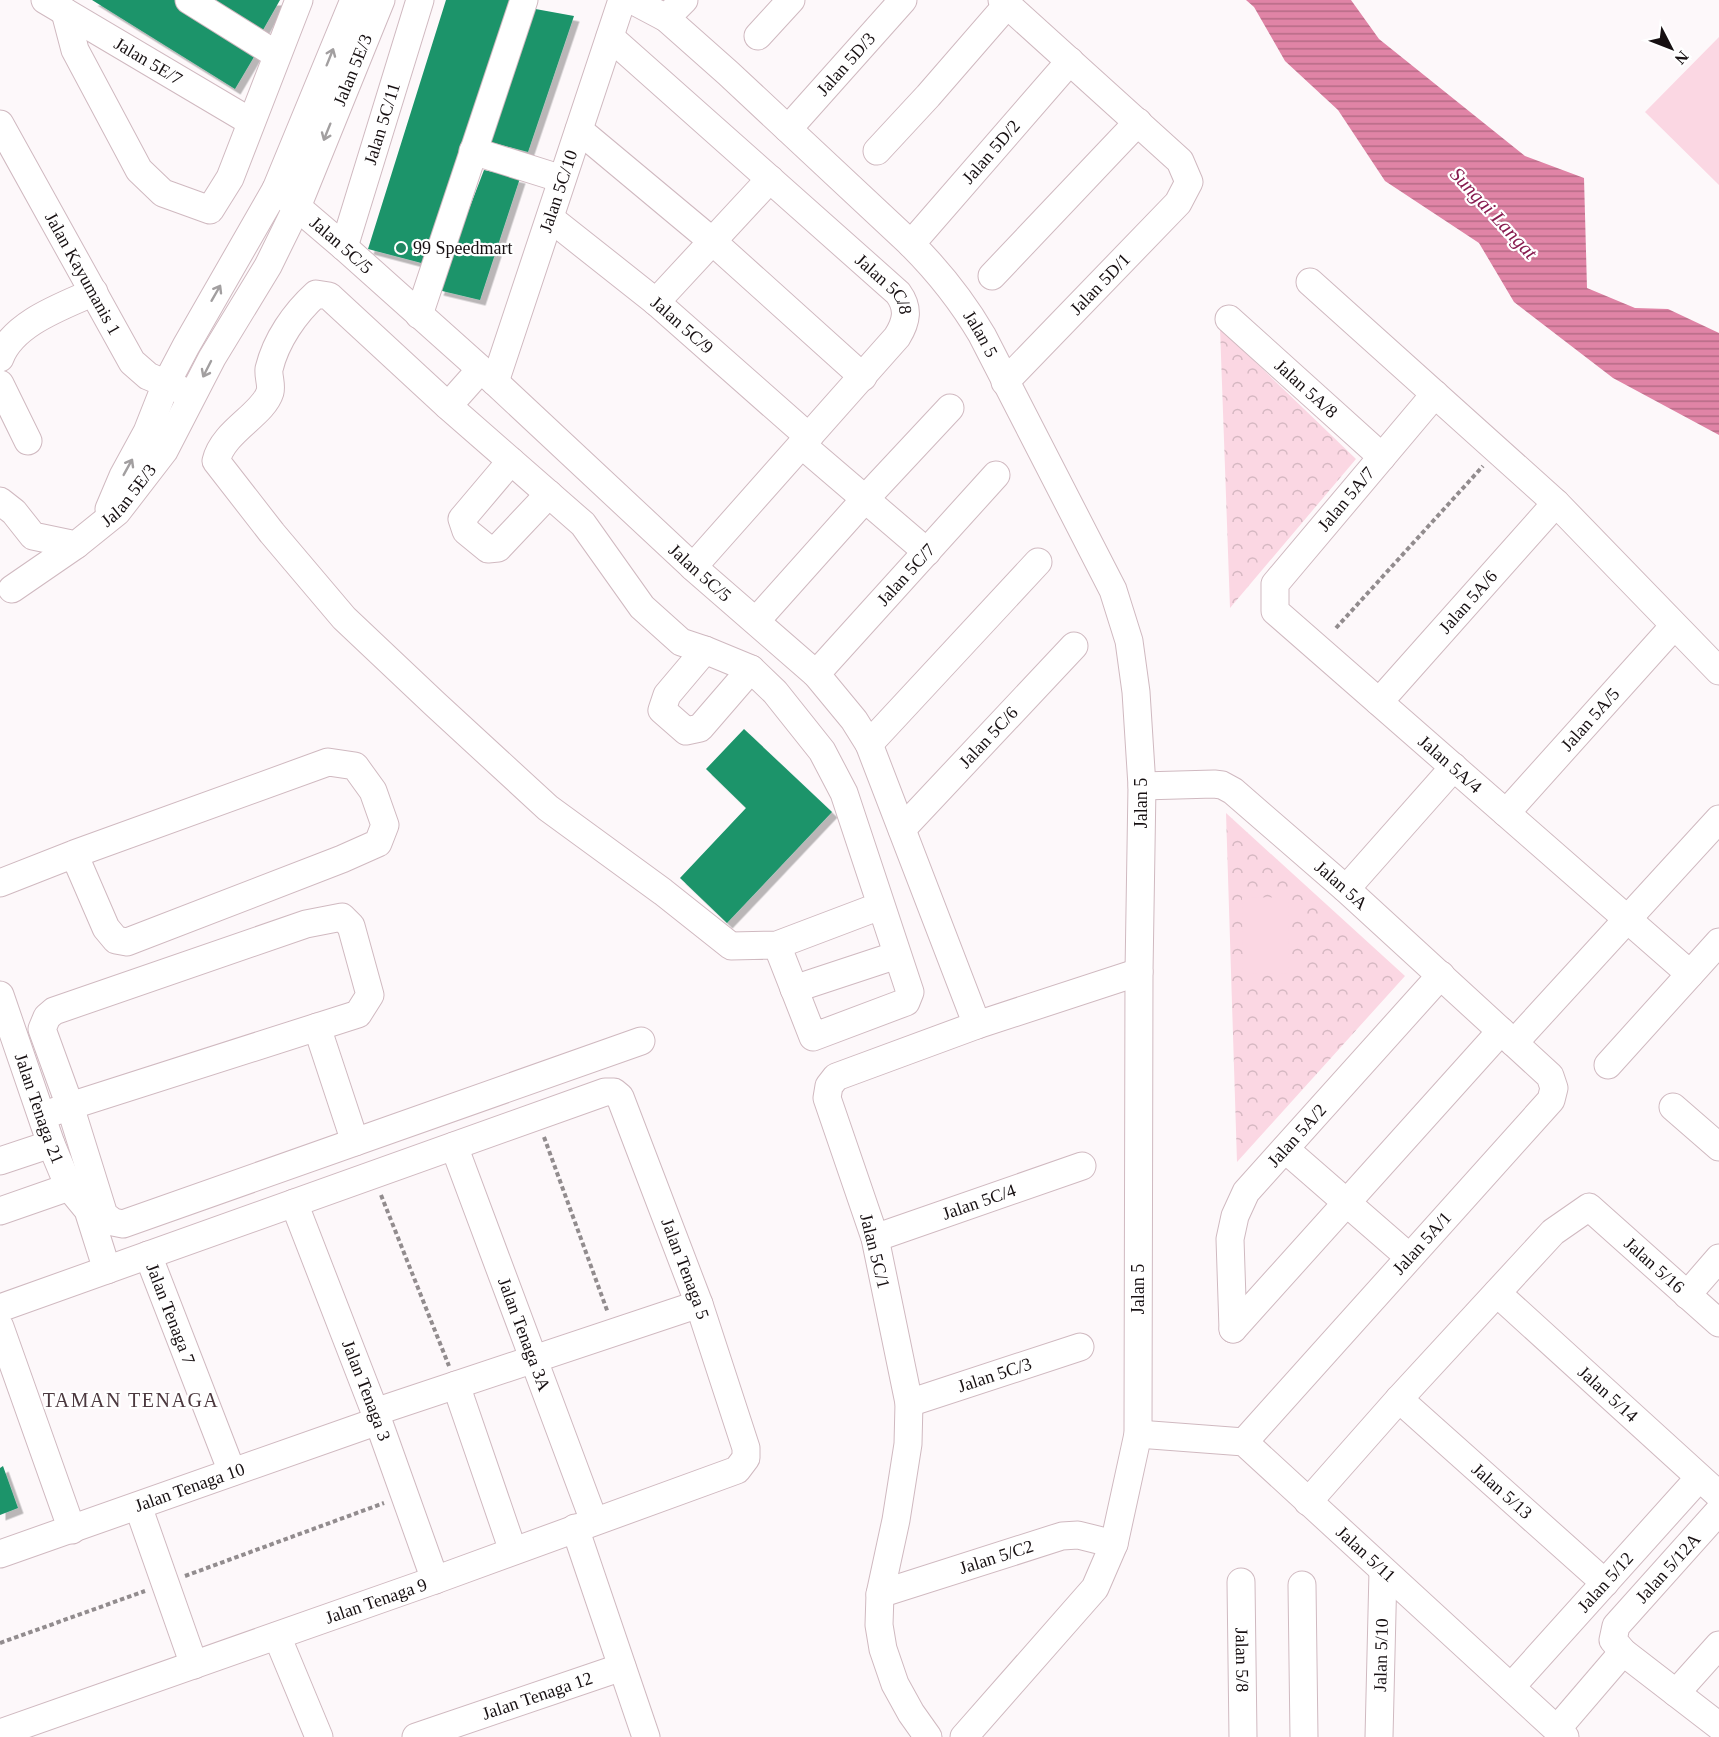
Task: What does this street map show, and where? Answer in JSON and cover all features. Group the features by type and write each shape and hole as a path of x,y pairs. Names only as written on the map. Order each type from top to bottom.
{"street":[{"path":"189,0 276,55"},
{"path":"55,6 75,50 139,170 163,193 210,210 230,177 299,0"},
{"name":"Jalan 5E/3","path":"106,521 110,502 147,432 166,384 276,189 354,0"},
{"name":"Jalan 5E/3","path":"106,521 131,497 164,451 212,358 268,266 297,207 381,0"},
{"name":"Jalan 5C/11","path":"344,247 420,0"},
{"path":"419,315 524,0"},
{"name":"Jalan 5C/10","path":"487,376 550,218 622,0"},
{"name":"Jalan 5","path":"632,0 675,9 788,129 939,272 965,306 1113,591 1129,641 1136,692 1142,786 1139,972 1138,1434 1114,1544 1095,1588 964,1737"},
{"path":"758,36 791,0"},
{"name":"Jalan 5D/3","path":"788,129 903,0"},
{"path":"877,151 928,96 1005,2 1137,122 992,276"},
{"name":"Jalan 5E/7","path":"55,6 251,122"},
{"name":"Jalan 5C/8","path":"610,37 898,293 905,303 904,326 897,337 693,567"},
{"name":"Jalan 5D/2","path":"911,244 1070,61"},
{"name":"Jalan 5D/1","path":"1005,382 1178,203 1189,182 1180,161 1137,122"},
{"path":"579,130 712,242 863,376"},
{"name":"Jalan Kayumanis 1","path":"3,137 94,292 132,362 148,376 194,395"},
{"path":"473,151 562,179"},
{"path":"656,302 770,179"},
{"path":"276,189 297,207"},
{"name":"Jalan 5C/5","path":"297,207 487,376 693,567 816,674 854,720 866,773 902,829 977,1025"},
{"name":"Jalan 5C/9","path":"550,218 656,302 865,499 927,552"},
{"path":"1310,282 1556,502 1719,671"},
{"path":"0,358 4,346 38,318 94,292"},
{"path":"866,773 822,751 775,692 751,669 681,642 642,607 584,524 448,406 329,296 316,294 300,308 275,350 269,371 271,391 218,451 216,461 272,533 344,618 548,808 663,892 731,946 777,945 880,906"},
{"name":"Jalan 5A/8","path":"1229,319 1382,458"},
{"path":"448,406 487,376"},
{"path":"0,384 28,441"},
{"name":"Jalan 5A/7","path":"1275,610 1275,584 1435,394"},
{"path":"756,621 950,408"},
{"path":"511,461 462,519 466,531 488,549 498,548 549,494"},
{"name":"Jalan 5C/7","path":"816,674 996,475"},
{"path":"0,501 14,512 33,536 76,545"},
{"name":"Jalan 5A/6","path":"1379,702 1556,502"},
{"path":"12,589 76,545 106,521"},
{"path":"777,945 813,1036 906,1002 910,992 880,906 866,773 1038,562"},
{"name":"Jalan 5A/4","path":"1275,610 1690,974"},
{"name":"Jalan 5A/5","path":"1506,813 1674,626"},
{"name":"Jalan 5C/6","path":"902,829 1074,646"},
{"path":"705,650 667,695 662,710 686,731 700,728 751,669"},
{"path":"0,882 74,854 328,762 355,766 373,791 385,825 378,843 127,942 116,940 106,928 74,854"},
{"path":"1346,889 1454,767"},
{"name":"Jalan 5A","path":"1142,786 1222,785 1233,791 1346,889 1508,1037"},
{"path":"1347,1203 1627,918 1719,819"},
{"path":"42,1116 70,1106 358,1014 370,995 351,926 342,917 306,924 54,1011 46,1017 42,1029 70,1106 104,1215 113,1222 123,1224 641,1041"},
{"path":"1608,1065 1719,942"},
{"path":"795,989 897,955"},
{"name":"Jalan 5C/1","path":"928,1737 911,1713 896,1684 883,1649 879,1624 880,1594 896,1520 908,1444 909,1403 875,1238 827,1098 828,1086 836,1077 977,1025 1139,972"},
{"name":"Jalan 5A/2","path":"1347,1203 1233,1329 1230,1239 1235,1216 1246,1192 1441,975"},
{"name":"Jalan Tenaga 21","path":"2,1008 51,1144 69,1187 88,1210 107,1270"},
{"path":"317,1027 355,1142"},
{"name":"Jalan 5A/1","path":"1244,1442 1551,1100 1554,1088 1550,1076 1508,1037"},
{"name":"Jalan Tenaga 5","path":"537,1117 605,1092 614,1092 620,1097 699,1304 746,1448 746,1458"},
{"path":"1673,1107 1719,1147"},
{"path":"0,1308 537,1117"},
{"path":"0,1161 51,1144"},
{"name":"Jalan Tenaga 3A","path":"454,1146 533,1358 584,1525 622,1666 646,1737"},
{"path":"1285,1149 1409,1257"},
{"name":"Jalan 5C/4","path":"875,1238 1082,1166"},
{"path":"0,1211 69,1187"},
{"name":"Jalan Tenaga 3","path":"294,1203 376,1416 435,1580"},
{"name":"Jalan 5/16","path":"1497,1293 1553,1232 1589,1207 1719,1323"},
{"name":"Jalan Tenaga 7","path":"148,1255 232,1472"},
{"path":"1687,1294 1719,1258"},
{"path":"1308,1502 1497,1293"},
{"name":"Jalan 5/14","path":"1497,1293 1709,1487"},
{"name":"Jalan Tenaga 10","path":"0,1554 232,1472 456,1385 699,1304"},
{"path":"0,1327 8,1377 72,1530"},
{"name":"Jalan 5C/3","path":"909,1403 1080,1347"},
{"path":"456,1385 513,1551"},
{"name":"Jalan 5/13","path":"1399,1399 1605,1583"},
{"path":"1138,1434 1244,1442"},
{"name":"Jalan 5/11","path":"1244,1442 1561,1733"},
{"name":"Jalan Tenaga 9","path":"1,1731 435,1580 736,1470 746,1458"},
{"name":"Jalan 5/12","path":"1511,1687 1605,1583 1709,1487"},
{"path":"138,1506 194,1665"},
{"name":"Jalan 5/12A","path":"1561,1733 1620,1639 1719,1511"},
{"name":"Jalan 5/C2","path":"880,1594 1062,1536 1078,1535 1114,1544"},
{"name":"Jalan 5/10","path":"1379,1737 1383,1571"},
{"name":"Jalan 5/8","path":"1241,1582 1243,1737"},
{"path":"1302,1585 1304,1737"},
{"path":"277,1636 310,1734"},
{"path":"1620,1639 1676,1693 1719,1726"},
{"path":"1676,1693 1719,1645"},
{"name":"Jalan Tenaga 12","path":"416,1737 622,1666"}],"path":[{"path":"1336,628 1490,458"},
{"path":"537,1117 615,1332"},
{"path":"373,1175 424,1299 456,1385"},
{"path":"0,1643 405,1496"}],"green space":[{"path":"1719,37 1719,185 1645,112"},
{"path":"1220,328 1356,459 1230,608"},
{"path":"1226,813 1405,976 1237,1162"},
{"path":"1288,897 1289,973 1243,974 1242,898"}],"water":[{"name":"Sungai Langat","path":"1246,0 1351,0 1379,39 1525,156 1584,178 1587,288 1635,308 1668,309 1719,333 1719,435 1613,378 1514,302 1479,243 1385,181 1338,110 1285,61 1254,7"}],"building":[{"path":"92,0 177,0 258,50 235,89"},
{"path":"203,0 280,0 259,37"},
{"path":"446,0 516,0 429,265 368,249"},
{"path":"530,8 574,16 528,152 483,140"},
{"path":"484,170 520,178 480,300 438,290"},
{"path":"744,729 832,812 727,923 680,878 746,808 706,769"},
{"path":"3,1466 18,1508 0,1515 0,1468"}],"place":[{"name":"99 Speedmart","path":"401,248"}],"district":[{"name":"TAMAN TENAGA","path":"131,1400"}]}
